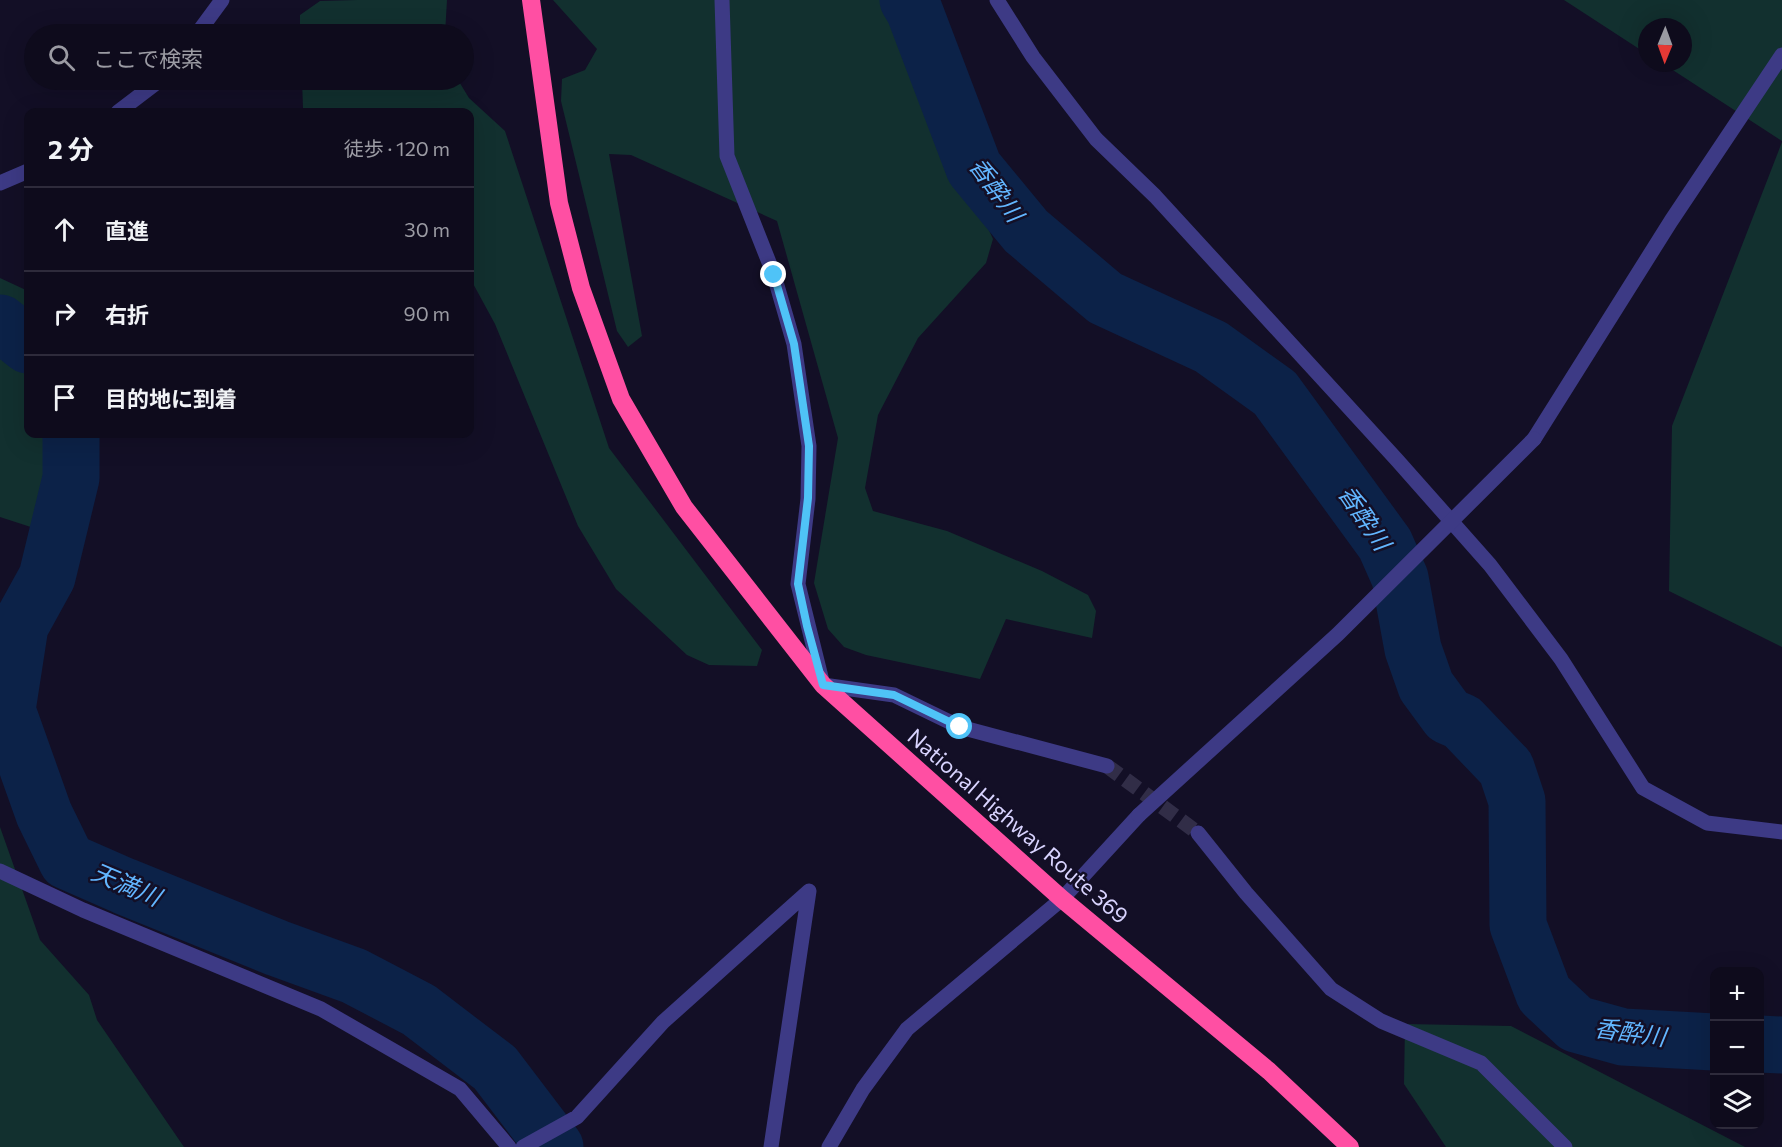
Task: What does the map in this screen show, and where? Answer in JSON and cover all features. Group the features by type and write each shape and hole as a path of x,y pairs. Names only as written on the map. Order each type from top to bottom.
{"highway":[{"name":"National Highway Route 369","path":"531,0 559,203 581,288 621,399 684,507 823,685 1062,900 1269,1071 1350,1147"}],"street":[{"path":"204,24 222,0"},
{"path":"722,0 727,156 774,275 794,344 809,446 808,498 798,584 823,685 894,695 960,727 1107,766"},
{"path":"997,0 1033,57 1096,139 1155,196 1490,565 1561,658 1643,788 1707,823 1782,832"},
{"path":"829,1147 863,1089 907,1029 1062,900 1139,815 1338,634 1534,439 1671,221 1782,55"},
{"path":"123,108 146,90"},
{"path":"0,183 24,173"},
{"path":"1198,833 1246,893 1330,989 1381,1021 1481,1063 1566,1147"},
{"path":"0,870 83,910 321,1009 460,1089 509,1147"},
{"path":"525,1146 577,1118 663,1022 809,891 771,1147"}],"green space":[{"path":"447,0 446,24 300,24 300,15 320,1"},
{"path":"553,0 883,0 993,239 986,263 918,338 878,415 865,488 873,511 947,531 1042,571 1088,595 1096,611 1092,638 1006,619 980,679 866,655 844,647 828,629 814,583 838,438 777,221 631,155 609,154 642,336 628,347 617,331 561,101 562,79 585,70 597,49"},
{"path":"1564,0 1782,0 1782,141 1676,72 1692,72 1692,18 1638,18 1638,48"},
{"path":"302,90 464,90 469,98 505,131 609,448 762,650 757,666 709,665 687,655 616,589 578,526 495,324 474,285 474,108 303,108"},
{"path":"1782,142 1782,647 1669,591 1672,426"},
{"path":"0,278 24,289 24,438 61,438 40,530 0,517"},
{"path":"0,827 40,940 89,995 97,1020 184,1147 0,1147"},
{"path":"1405,1024 1511,1026 1745,1147 1446,1147 1404,1084"}],"waterway":[{"name":"香酔川","path":"908,0 914,10 974,168 1026,231 1105,298 1211,347 1275,393 1385,544 1400,578 1413,649 1426,686 1448,716 1462,722 1506,768 1517,801 1518,925 1544,994 1576,1024 1623,1037 1710,1042"},
{"name":"天満川","path":"0,323 24,342"},
{"name":"天満川","path":"71,438 71,478 47,577 20,626 7,710 44,814 67,861 277,948 354,976 419,1010 495,1068 555,1147"},
{"name":"香酔川","path":"1764,1044 1782,1045"}],"tunnel":[{"path":"1107,766 1198,833"}],"route":[{"path":"774,275 794,344 809,446 808,498 798,584 823,685 894,695 960,727"}]}
